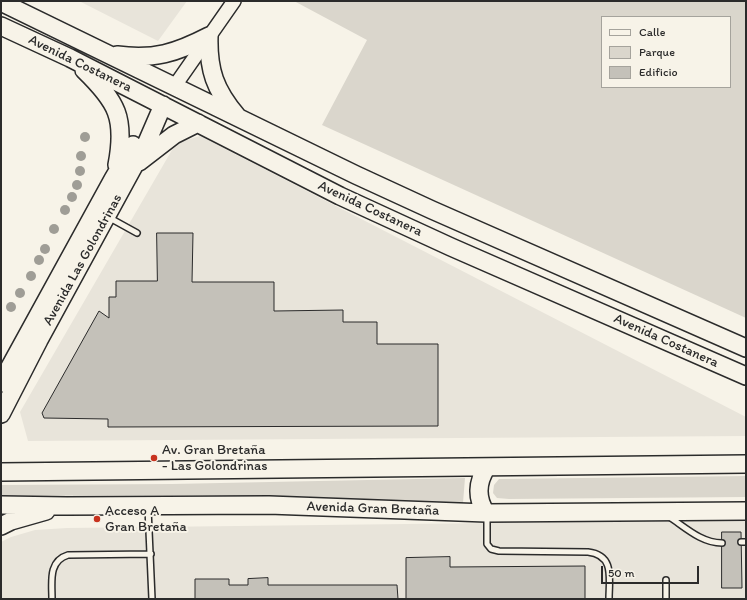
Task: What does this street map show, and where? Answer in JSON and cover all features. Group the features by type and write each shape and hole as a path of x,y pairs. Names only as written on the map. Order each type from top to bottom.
{"main road":[{"name":"Avenida Costanera","path":"1,2 239,119 432,210 746,348"},
{"name":"Avenida Costanera","path":"1,26 70,58 291,172 406,227 746,376"},
{"path":"106,54 135,56 159,55 177,51 209,36 209,53 213,77 225,101 239,119"},
{"path":"70,58 104,90 118,115 121,141 113,179"},
{"name":"Avenida Las Golondrinas","path":"1,414 42,335 152,133 163,105 174,87"},
{"name":"Avenida Las Golondrinas","path":"2,379 113,179 149,120 163,105"},
{"path":"133,168 174,136 198,123"},
{"path":"1,459 8,472 746,464"},
{"path":"486,513 482,506 479,492 480,479 487,467"},
{"name":"Avenida Gran Bretaña","path":"1,505 262,505 486,513 746,511"},
{"path":"1,526 22,518 67,506"}],"street":[{"name":"Avenida Las Golondrinas","path":"174,87 234,1"}],"lane":[{"path":"107,216 137,233"},
{"path":"148,505 152,599"},
{"path":"661,511 702,539 722,543"},
{"path":"486,513 487,544 493,550 588,552 602,556 608,567 609,599"},
{"path":"52,599 53,570 61,557 68,555 151,554"},
{"path":"666,580 666,599"}],"shaded area":[{"path":"79,1 187,1 158,41"},
{"path":"200,136 746,417 746,436 28,441 20,412 176,143"},
{"path":"746,520 746,599 1,599 1,542 11,537 35,530 67,528"}],"green space":[{"path":"294,1 746,1 746,318 322,125 367,40"},
{"path":"746,476 746,497 509,499 497,498 493,493 494,485 499,479"},
{"path":"465,478 463,503 430,504 199,495 1,496 1,485 172,484"}],"building":[{"path":"157,233 193,233 192,282 274,282 274,311 343,310 343,322 377,322 377,344 438,344 438,426 108,427 108,419 44,418 42,413 99,311 109,318 109,297 116,297 116,281 157,281"},
{"path":"722,532 741,532 742,588 722,588"},
{"path":"450,557 450,567 585,566 585,599 406,599 406,558"},
{"path":"268,578 268,585 397,585 398,599 195,599 195,579 229,579 229,585 248,585 248,579"}],"place":[{"name":"Av. Gran Bretaña - Las Golondrinas","path":"154,458"},
{"name":"Acceso A Gran Bretaña","path":"97,519"}]}
